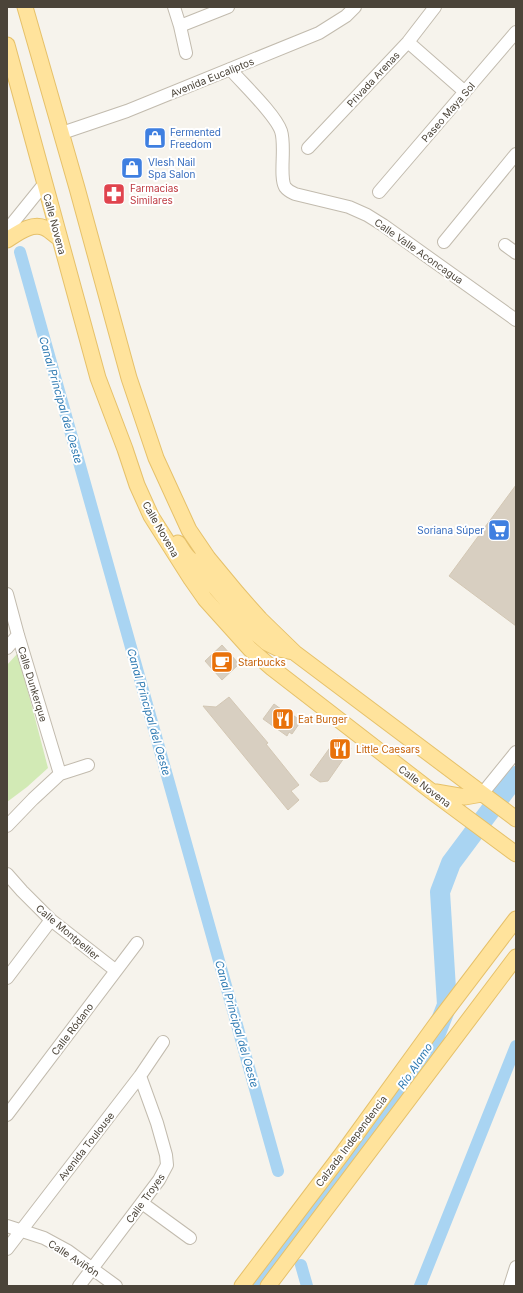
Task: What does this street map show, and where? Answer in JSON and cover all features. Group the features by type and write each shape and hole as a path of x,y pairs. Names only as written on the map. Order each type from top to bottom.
{"main road":[{"path":"25,7 62,133 129,378 156,458 189,530 208,558 260,619 296,653 513,817"},
{"name":"Calle Novena","path":"7,45 98,378 138,484 152,516 191,579 205,599 250,649 431,791 516,854"},
{"path":"7,240 29,228 37,226 45,228 59,238"},
{"path":"125,449 136,460 158,508 186,555 193,561 200,562 208,558"},
{"path":"191,579 199,573 203,573 252,630 267,643 279,649 296,653"},
{"path":"431,791 455,797 484,795"},
{"name":"Calzada Independencia","path":"242,1286 516,919"},
{"name":"Calzada Independencia","path":"268,1286 516,957"}],"street":[{"path":"174,7 186,53"},
{"path":"180,26 228,7"},
{"name":"Avenida Eucaliptos","path":"62,133 127,111 319,33 346,16 355,7"},
{"name":"Privada Arenas","path":"308,148 408,42 435,7"},
{"name":"Paseo Maya Sol","path":"379,192 516,32"},
{"path":"408,42 465,92"},
{"name":"Calle Valle Aconcagua","path":"230,69 273,117 281,131 283,150 283,180 285,186 290,192 350,208 383,224 516,320"},
{"path":"444,242 516,154"},
{"path":"7,230 45,183"},
{"path":"505,245 516,253"},
{"name":"Calle Dunkerque","path":"7,594 18,636 60,774"},
{"path":"7,648 18,636"},
{"path":"484,795 516,752"},
{"path":"7,826 60,774 88,765"},
{"name":"Calle Montpellier","path":"7,874 51,920 115,970"},
{"path":"7,978 51,920"},
{"name":"Calle Ródano","path":"7,1115 115,970 137,943"},
{"name":"Avenida Toulouse","path":"7,1249 140,1076 163,1042"},
{"name":"Calle Troyes","path":"79,1286 163,1174 167,1161 157,1123 140,1076"},
{"path":"142,1203 190,1238"},
{"name":"Calle Aviñón","path":"7,1226 44,1238 68,1251 116,1286"},
{"path":"510,1286 516,1267"}],"green space":[{"path":"18,653 48,768 27,787 7,802 7,665"}],"building":[{"name":"Soriana Súper","path":"516,485 516,626 449,576"},
{"name":"Starbucks","path":"222,645 239,664 222,680 205,661"},
{"path":"229,697 268,743 266,744 299,785 291,791 299,800 288,810 203,706 216,707"},
{"name":"Eat Burger","path":"274,704 285,712 286,710 301,721 292,734 289,732 287,736 263,719"},
{"path":"337,738 351,748 328,781 320,782 310,775"}],"waterway":[{"name":"Canal Principal del Oeste","path":"20,252 278,1171"},
{"name":"Río Alamo","path":"253,1286 430,1048 447,1005 440,892 451,863 516,776"},
{"path":"420,1286 516,1046"},
{"name":"Canal Principal del Oeste","path":"301,1265 307,1286"}],"place":[{"name":"Fermented Freedom","path":"155,138"},
{"name":"Vlesh Nail Spa Salon","path":"132,168"},
{"name":"Farmacias Similares","path":"114,194"},
{"name":"Soriana Súper","path":"499,530"},
{"name":"Starbucks","path":"222,662"},
{"name":"Eat Burger","path":"283,719"},
{"name":"Little Caesars","path":"340,749"}]}
